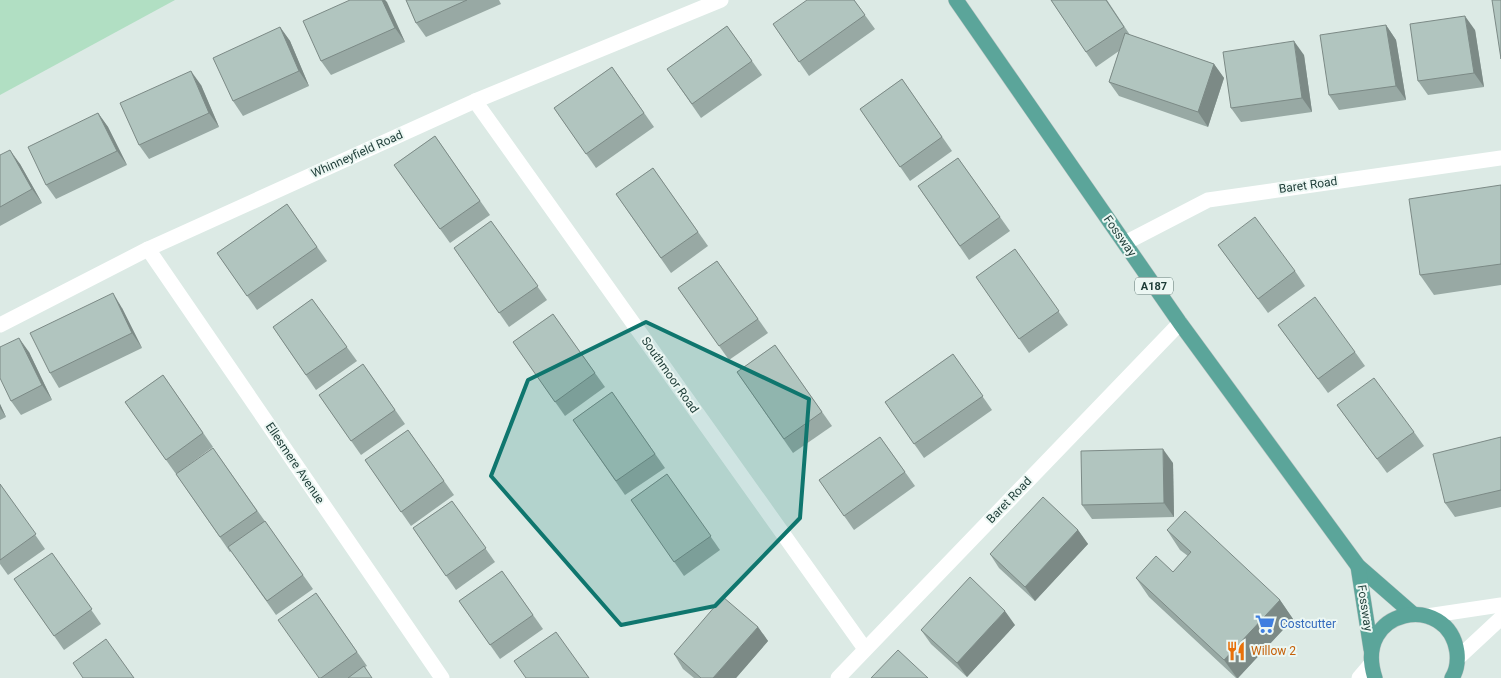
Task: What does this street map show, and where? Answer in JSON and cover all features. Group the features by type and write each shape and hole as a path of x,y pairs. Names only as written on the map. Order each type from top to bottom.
{"main road":[{"name":"Fossway","path":"956,0 1180,324 1358,566 1420,615 1440,622 1450,632 1456,644 1456,672"},
{"name":"Fossway","path":"1358,566 1372,664"},
{"path":"1372,664 1377,635 1386,624 1400,617 1420,615"}],"street":[{"name":"Whinneyfield Road","path":"0,325 148,249 475,101 721,0"},
{"name":"Southmoor Road","path":"475,101 865,649"},
{"name":"Baret Road","path":"1125,243 1208,200 1501,158"},
{"name":"Ellesmere Avenue","path":"148,249 442,678"},
{"name":"Baret Road","path":"838,678 1180,324"},
{"path":"1420,615 1501,605"},
{"path":"1456,672 1501,618"},
{"path":"1359,678 1372,664"}],"highlighted area":[{"path":"646,322 809,399 800,518 715,606 621,625 491,476 528,380"}],"green space":[{"path":"0,0 175,0 0,95"}],"building":[{"path":"350,0 382,0 395,28 321,61 303,21"},
{"path":"406,0 467,0 416,23"},
{"path":"807,0 854,0 865,15 799,62 773,24"},
{"path":"1051,0 1106,0 1124,27 1086,52"},
{"path":"1492,0 1501,0 1501,59"},
{"path":"1465,16 1474,73 1418,81 1410,24"},
{"path":"1386,25 1396,86 1329,95 1320,35"},
{"path":"727,26 752,61 692,104 667,69"},
{"path":"280,27 299,71 233,101 213,58"},
{"path":"1125,33 1214,64 1198,112 1109,82"},
{"path":"1294,41 1302,98 1231,108 1223,52"},
{"path":"612,67 644,113 586,154 554,108"},
{"path":"191,71 209,113 139,145 120,103"},
{"path":"902,79 942,137 900,167 860,109"},
{"path":"98,113 117,151 46,185 28,147"},
{"path":"435,136 480,201 440,229 394,165"},
{"path":"10,150 32,189 0,207 0,155"},
{"path":"958,158 1000,217 960,246 918,186"},
{"path":"653,168 698,232 661,258 616,194"},
{"path":"1501,185 1501,264 1420,275 1409,199"},
{"path":"287,204 317,247 247,296 217,253"},
{"path":"1255,217 1295,271 1258,299 1218,245"},
{"path":"491,221 538,286 499,313 454,248"},
{"path":"1015,249 1059,311 1019,339 976,277"},
{"path":"717,261 758,319 719,346 678,288"},
{"path":"113,293 132,333 50,373 30,333"},
{"path":"1315,297 1355,352 1318,379 1278,325"},
{"path":"312,299 347,347 306,375 273,327"},
{"path":"553,314 595,373 555,402 513,342"},
{"path":"19,338 42,385 11,401 0,378 0,347"},
{"path":"775,345 822,412 784,439 737,372"},
{"path":"953,354 983,396 914,444 885,402"},
{"path":"363,364 395,410 351,441 319,395"},
{"path":"163,375 203,433 166,460 125,402"},
{"path":"1374,378 1414,432 1377,459 1337,405"},
{"path":"612,392 655,454 616,481 573,420"},
{"path":"408,430 444,481 401,512 365,460"},
{"path":"880,437 905,472 844,516 819,480"},
{"path":"1501,437 1501,490 1445,503 1433,454"},
{"path":"213,448 257,511 220,537 176,474"},
{"path":"1163,449 1164,503 1082,505 1081,451"},
{"path":"667,474 711,536 674,562 631,500"},
{"path":"0,484 36,534 0,560"},
{"path":"1043,497 1078,530 1025,587 990,554"},
{"path":"452,501 486,548 446,576 413,528"},
{"path":"1185,511 1280,600 1224,660 1136,578 1156,556 1173,572 1191,552 1167,530"},
{"path":"265,521 303,575 267,601 228,547"},
{"path":"52,553 92,609 54,636 14,579"},
{"path":"502,571 533,615 490,645 459,601"},
{"path":"970,577 1005,611 957,663 921,630"},
{"path":"316,593 357,652 321,678 319,678 278,620"},
{"path":"723,597 758,627 713,678 701,678 674,654"},
{"path":"556,632 589,678 526,678 514,661"},
{"path":"106,639 134,678 83,678 73,663"},
{"path":"898,650 928,678 871,678"},
{"path":"364,666 372,678 348,678"}],"place":[{"name":"Costcutter","path":"1265,624"},
{"name":"Willow 2","path":"1236,651"}]}
